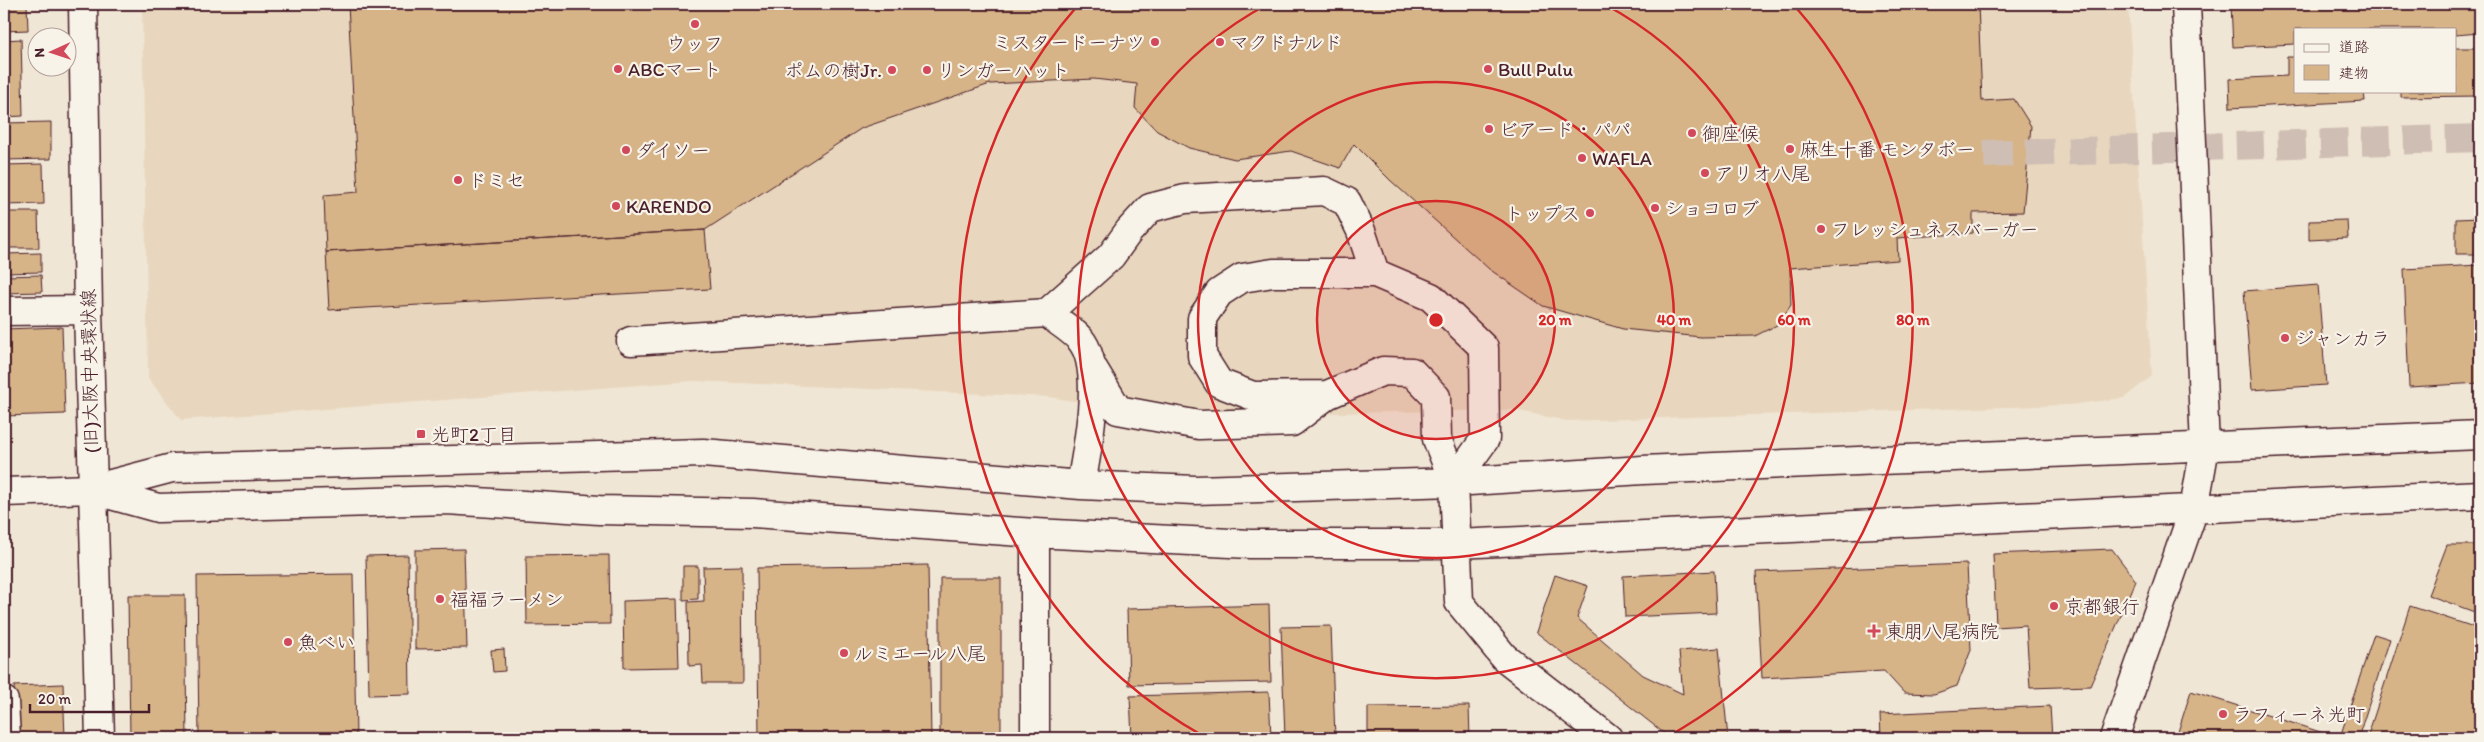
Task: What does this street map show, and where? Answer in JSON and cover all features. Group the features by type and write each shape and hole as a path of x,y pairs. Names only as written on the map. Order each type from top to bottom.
{"street":[{"name":"(旧)大阪中央環状線","path":"83,4 92,489 100,738"},
{"path":"2114,738 2194,509 2205,446 2186,4"},
{"path":"631,341 1047,313 1112,256 1129,231 1150,208 1185,199 1324,191 1347,202 1361,231 1375,273"},
{"path":"1327,395 1252,396 1219,383 1202,356 1202,318 1219,294 1242,278 1273,273 1375,273 1432,297 1484,348 1485,439 1454,482"},
{"path":"4,311 88,310"},
{"path":"1047,313 1081,340 1094,370 1118,410 1199,425 1292,422 1327,395 1383,371 1412,372 1436,397 1437,439 1454,482 1459,602 1504,657 1608,738"},
{"path":"1081,485 1090,423 1094,370"},
{"path":"4,492 92,489 172,468 694,453 1081,485 1195,490 1454,482 1653,470 2480,435"},
{"path":"92,489 158,508 447,500 599,510 753,513 1034,533 1250,544 1457,544 2480,495"},
{"path":"1034,533 1035,738"},
{"path":"4,701 6,738"}],"shaded area":[{"path":"142,4 2128,4 2152,376 2124,398 2069,405 1567,421 1514,410 1166,416 1049,397 693,381 181,420 148,378"}],"building":[{"path":"4,4 27,4 28,30 4,31"},
{"name":"アリオ八尾","path":"348,4 1978,4 1982,101 2014,99 2031,126 2023,212 1973,213 1973,233 1897,238 1898,260 1790,268 1791,305 1777,325 1755,336 1701,337 1623,329 1543,306 1489,269 1390,180 1354,144 1340,168 1291,151 1235,159 1189,148 1157,131 1135,108 1137,84 1094,79 990,84 862,128 705,230 326,252 324,195 358,192"},
{"path":"2231,4 2480,4 2480,33 2456,35 2456,28 2294,28 2294,44 2233,47"},
{"path":"21,39 23,116 4,117 4,40"},
{"path":"2456,48 2480,48 2480,96 2401,97 2401,92 2456,92"},
{"path":"2287,57 2294,57 2294,92 2364,92 2365,101 2230,108 2229,79 2287,76"},
{"path":"51,122 51,159 4,160 4,123"},
{"path":"43,164 44,204 4,205 4,165"},
{"path":"4,212 38,212 39,248 4,248"},
{"path":"2480,218 2480,254 2456,254 2456,219"},
{"path":"2347,220 2348,238 2309,240 2309,221"},
{"path":"705,230 710,289 329,310 326,252"},
{"path":"41,253 41,272 4,273 4,254"},
{"path":"2480,265 2480,383 2409,387 2404,269"},
{"path":"41,275 42,292 4,293 4,276"},
{"name":"ジャンカラ","path":"2318,285 2326,385 2252,390 2244,291"},
{"path":"62,327 65,414 4,416 4,329"},
{"path":"2447,545 2480,545 2480,614 2428,595"},
{"name":"福福ラーメン","path":"464,549 467,648 415,649 415,550"},
{"path":"2112,549 2136,581 2090,686 2030,688 2026,625 1996,627 1993,554"},
{"path":"408,555 410,694 369,695 366,556"},
{"path":"609,555 610,624 527,625 526,556"},
{"path":"1967,564 1971,650 1957,686 1934,694 1904,693 1884,671 1762,678 1756,572"},
{"name":"ルミエール八尾","path":"928,565 931,738 759,738 757,568"},
{"path":"683,566 698,566 698,599 683,600"},
{"path":"742,566 743,683 703,683 702,665 689,666 688,602 704,601 703,567"},
{"path":"1714,571 1716,613 1625,617 1623,576"},
{"path":"353,574 356,738 199,738 197,576"},
{"path":"1555,575 1588,586 1577,618 1643,675 1683,694 1679,651 1719,648 1728,738 1670,738 1536,632"},
{"path":"940,578 1001,578 1001,738 940,738"},
{"path":"128,595 185,595 187,738 130,738"},
{"path":"677,599 679,667 624,668 623,601"},
{"path":"1269,605 1271,682 1129,685 1127,609"},
{"path":"2410,606 2480,629 2480,738 2367,738"},
{"path":"1331,626 1335,738 1285,738 1281,627"},
{"path":"2374,634 2390,639 2358,738 2352,738 2341,734"},
{"path":"504,649 505,671 493,672 491,650"},
{"path":"63,684 65,738 16,738 14,686"},
{"name":"ラフィーネ光町","path":"2191,691 2333,736 2332,738 2176,738"},
{"path":"1269,692 1271,738 1132,738 1130,696"},
{"path":"1469,706 1470,738 1368,738 1368,707"},
{"path":"2050,706 2052,738 1881,738 1880,714"}],"tunnel":[{"path":"1984,154 2480,138"}],"place":[{"name":"ウッフ","path":"695,24"},
{"name":"ミスタードーナツ","path":"1155,42"},
{"name":"マクドナルド","path":"1220,42"},
{"name":"ABCマート","path":"618,69"},
{"name":"Bull Pulu","path":"1488,69"},
{"name":"ポムの樹Jr.","path":"892,70"},
{"name":"リンガーハット","path":"927,70"},
{"name":"ビアード・パパ","path":"1489,129"},
{"name":"御座候","path":"1692,133"},
{"name":"麻生十番 モンタボー","path":"1790,149"},
{"name":"ダイソー","path":"626,150"},
{"name":"WAFLA","path":"1582,158"},
{"name":"アリオ八尾","path":"1705,173"},
{"name":"ドミセ","path":"458,180"},
{"name":"KARENDO","path":"616,206"},
{"name":"ショコロブ","path":"1655,208"},
{"name":"トップス","path":"1590,213"},
{"name":"フレッシュネスバーガー","path":"1821,229"},
{"name":"ジャンカラ","path":"2285,338"},
{"name":"光町2丁目","path":"421,434"},
{"name":"福福ラーメン","path":"440,599"},
{"name":"京都銀行","path":"2054,606"},
{"name":"東朋八尾病院","path":"1874,631"},
{"name":"魚べい","path":"288,642"},
{"name":"ルミエール八尾","path":"844,653"},
{"name":"ラフィーネ光町","path":"2223,714"}]}
